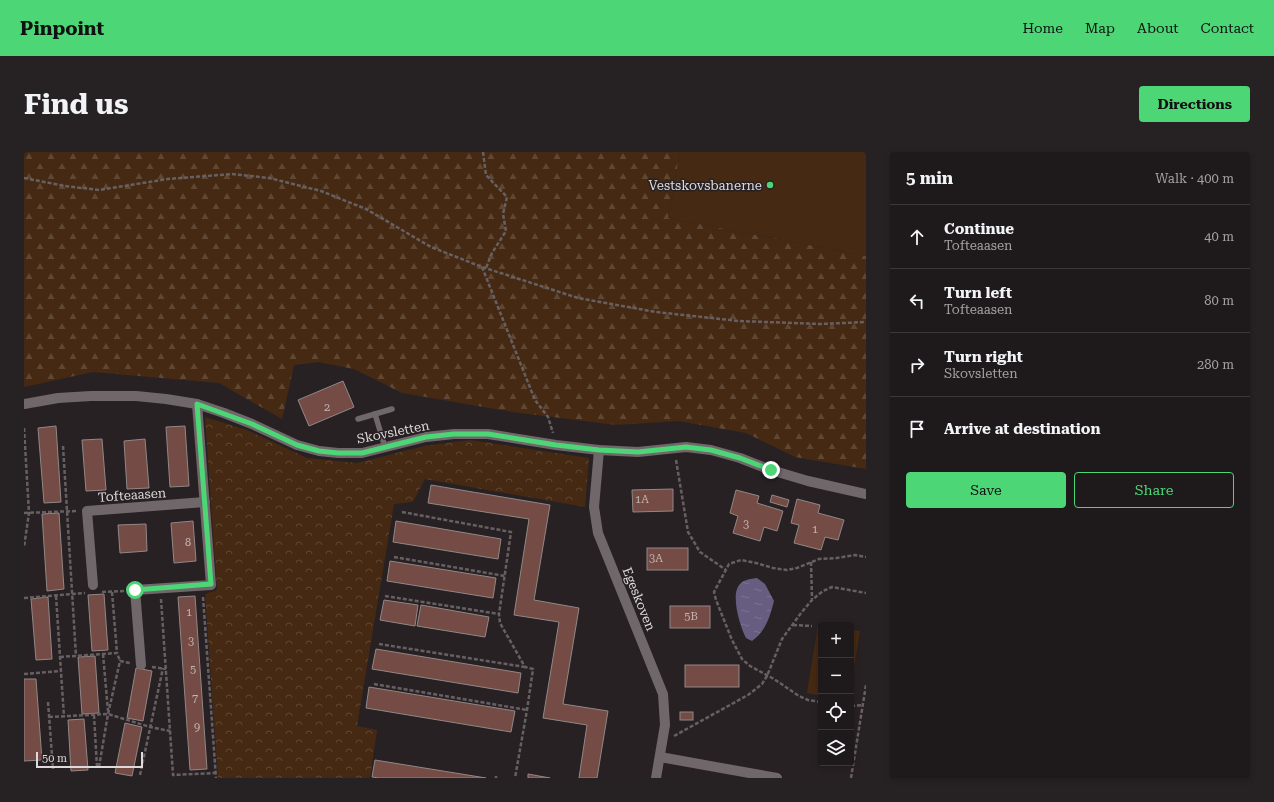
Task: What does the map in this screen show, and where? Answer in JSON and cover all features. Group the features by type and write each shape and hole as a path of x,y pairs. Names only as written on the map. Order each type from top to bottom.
{"street":[{"name":"Skovsletten","path":"24,404 58,398 91,396 166,399 197,404 252,424 297,445 319,451 338,453 362,453 426,437 454,434 488,434 599,450 638,452 686,447 711,450 740,458 771,470 808,481 866,494"},
{"path":"140,665 135,590 211,584 197,404"},
{"name":"Egeskoven","path":"599,450 594,507 598,533 663,694 665,725 656,778"},
{"name":"Tofteaasen","path":"96,589 87,511 205,502"},
{"path":"660,757 777,778"}],"lane":[{"path":"358,419 392,409"},
{"path":"375,414 385,447"}],"path":[{"path":"483,152 486,175 507,197 503,214 506,231 484,268 535,400 548,417 556,445"},
{"path":"24,178 65,186 99,190 168,179 232,174 269,178 321,190 366,209 431,247 484,268 578,298 656,312 739,321 821,324 866,322"},
{"path":"24,428 29,513 24,548"},
{"path":"63,446 76,656"},
{"path":"674,448 688,532 700,552 726,570"},
{"path":"24,513 87,511"},
{"path":"402,512 511,532 499,614 500,624 525,667"},
{"path":"818,702 808,700 799,696 774,679 750,666 742,659 732,640 714,592 729,564 741,560 787,570 797,568 819,559 855,555 866,556"},
{"path":"394,557 505,576"},
{"path":"812,562 812,600"},
{"path":"203,585 216,778"},
{"path":"662,742 748,695 762,684 767,676 782,639 812,600 823,591 832,587 866,593"},
{"path":"160,588 164,668 173,775 215,773"},
{"path":"96,589 112,592 135,590"},
{"path":"94,715 96,767 99,767 108,714 120,661 117,653 112,592"},
{"path":"24,598 86,593"},
{"path":"56,596 64,717"},
{"path":"385,596 499,614"},
{"path":"792,625 812,626"},
{"path":"379,644 533,669 515,778"},
{"path":"60,656 117,653"},
{"path":"103,654 108,714"},
{"path":"120,661 164,668"},
{"path":"140,775 164,668"},
{"path":"24,674 61,671"},
{"path":"374,684 527,710"},
{"path":"851,778 866,685"},
{"path":"48,702 53,769"},
{"path":"854,706 863,705"},
{"path":"49,717 108,714 150,727 170,730"}],"green space":[{"path":"24,152 680,152 668,218 866,256 866,469 795,457 746,433 679,421 616,425 513,412 402,393 354,369 318,362 294,365 282,419 219,383 93,372 24,387"},
{"name":"Vestskovsbanerne","path":"680,152 866,152 866,256 668,218"},
{"path":"205,417 247,430 307,458 357,463 424,446 470,440 589,458 585,507 425,479 413,502 394,504 357,726 377,730 370,778 218,778 205,594 217,590"},
{"path":"818,624 818,695 807,693"},
{"path":"854,630 860,631 854,668"}],"water":[{"path":"757,578 765,584 774,601 769,618 764,628 752,641 746,638 741,626 737,611 736,595 737,589 742,582"}],"building":[{"path":"343,381 354,407 309,426 298,400"},
{"path":"56,426 61,502 44,503 38,428"},
{"path":"185,426 189,486 170,487 166,427"},
{"path":"102,439 106,490 86,491 82,440"},
{"path":"145,439 149,488 127,489 124,441"},
{"path":"431,485 550,505 534,600 579,608 563,704 608,711 597,778 579,778 587,725 543,718 559,622 514,615 529,519 428,503"},
{"path":"673,489 673,511 633,512 632,490"},
{"path":"736,490 759,496 757,503 783,511 777,531 764,527 760,541 733,533 738,516 730,513"},
{"path":"772,495 789,500 787,507 770,502"},
{"path":"797,499 820,505 818,513 844,520 838,540 825,537 821,550 794,543 799,525 791,523"},
{"path":"59,513 64,589 47,591 42,514"},
{"path":"193,521 196,561 174,563 171,523"},
{"path":"396,521 501,539 498,559 393,542"},
{"path":"146,524 147,551 120,553 118,525"},
{"path":"647,548 688,548 688,570 647,570"},
{"path":"390,561 496,578 493,598 387,581"},
{"path":"104,594 108,650 92,651 88,595"},
{"path":"195,596 207,769 190,770 178,597"},
{"path":"48,597 52,659 36,660 31,599"},
{"path":"384,600 418,605 415,626 380,620"},
{"path":"421,605 489,617 485,637 417,626"},
{"path":"670,606 710,606 710,628 670,628"},
{"path":"376,649 521,673 518,693 372,669"},
{"path":"95,656 99,713 82,714 78,657"},
{"path":"685,665 739,665 739,687 685,687"},
{"path":"136,668 152,671 143,721 127,718"},
{"path":"24,679 36,679 42,760 24,761"},
{"path":"369,687 515,711 511,732 366,708"},
{"path":"680,712 693,712 693,720 680,720"},
{"path":"84,719 88,770 71,771 68,720"},
{"path":"125,723 142,727 132,776 115,773"},
{"path":"375,760 486,778 372,777"},
{"path":"528,774 550,778 528,778"}],"place":[{"name":"Vestskovsbanerne","path":"770,185"}],"route":[{"path":"135,590 211,584 197,404 252,424 297,445 319,451 362,453 426,437 454,434 488,434 599,450 638,452 686,447 711,450 740,458 771,470"}]}
